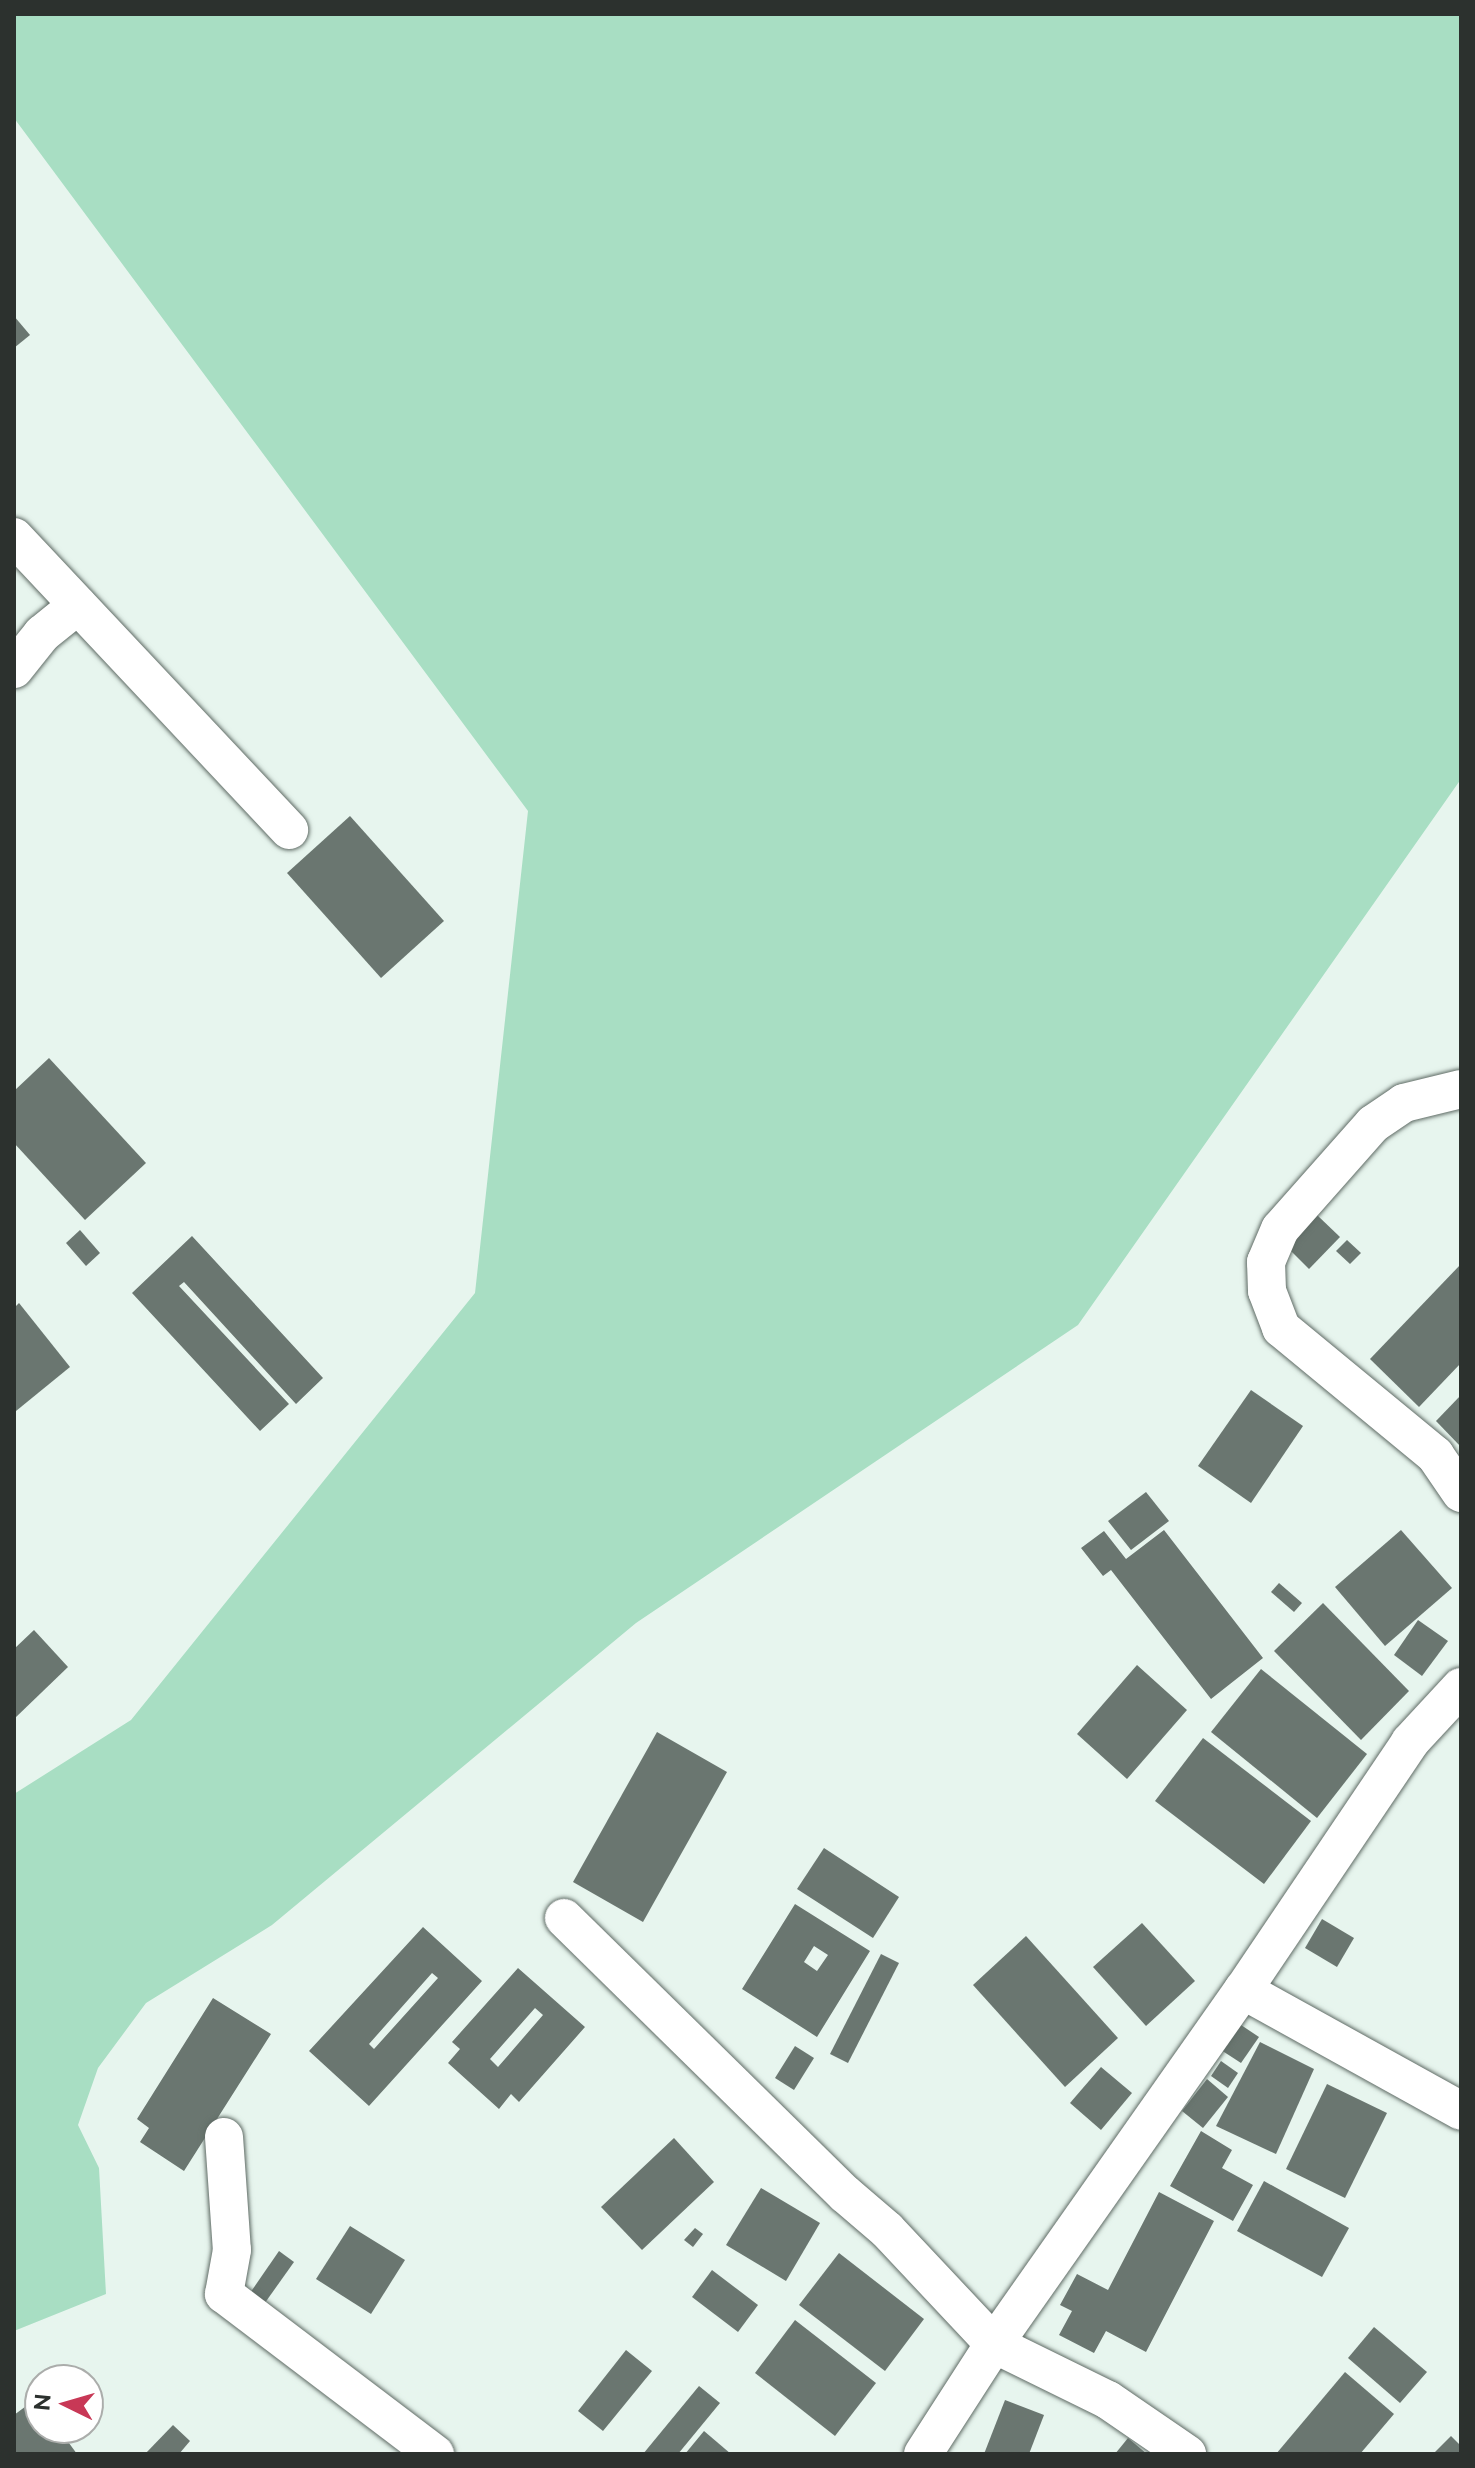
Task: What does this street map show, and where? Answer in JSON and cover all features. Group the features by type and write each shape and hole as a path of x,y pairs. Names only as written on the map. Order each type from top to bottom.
{"street":[{"path":"14,537 289,830"},
{"path":"14,669 42,634 78,605"},
{"path":"1461,1089 1404,1103 1373,1124 1280,1229 1266,1262 1267,1291 1281,1328 1435,1455 1461,1493"},
{"path":"923,2454 994,2344 1243,1990 1410,1742 1461,1687"},
{"path":"564,1918 845,2194 887,2230 994,2344 1108,2400 1187,2454"},
{"path":"1243,1990 1461,2111"},
{"path":"224,2137 232,2250 224,2294 435,2454"}],"green space":[{"path":"14,14 1461,14 1461,779 1078,1325 636,1623 272,1925 146,2003 98,2068 78,2125 99,2168 106,2294 14,2331 14,1794 131,1720 475,1293 528,811 14,118"}],"building":[{"path":"14,316 30,335 14,348"},
{"path":"350,816 444,921 381,978 287,873"},
{"path":"49,1058 146,1163 85,1220 14,1143 14,1091"},
{"path":"1317,1215 1340,1237 1309,1269 1286,1246"},
{"path":"80,1230 100,1253 86,1266 66,1243"},
{"path":"192,1236 323,1378 296,1404 184,1282 179,1286 289,1404 260,1431 132,1293"},
{"path":"1347,1240 1361,1253 1350,1264 1336,1251"},
{"path":"1461,1264 1461,1363 1419,1407 1370,1359"},
{"path":"19,1303 70,1367 16,1411 14,1308"},
{"path":"1251,1390 1303,1426 1251,1503 1198,1466"},
{"path":"1461,1395 1461,1447 1436,1421"},
{"path":"1146,1492 1169,1521 1131,1550 1108,1521"},
{"path":"1164,1530 1263,1658 1211,1699 1111,1570 1103,1576 1081,1548 1104,1531 1126,1559"},
{"path":"1401,1530 1452,1588 1385,1646 1335,1587"},
{"path":"1279,1583 1302,1603 1294,1612 1271,1592"},
{"path":"1323,1603 1409,1691 1361,1740 1274,1651"},
{"path":"1418,1620 1448,1641 1422,1676 1394,1655"},
{"path":"34,1630 68,1667 14,1719 14,1649"},
{"path":"1137,1665 1187,1710 1127,1779 1077,1734"},
{"path":"1261,1669 1367,1754 1317,1818 1211,1732"},
{"path":"657,1732 727,1772 643,1922 573,1882"},
{"path":"1203,1738 1311,1821 1264,1884 1155,1801"},
{"path":"824,1848 899,1897 873,1938 797,1889"},
{"path":"795,1904 870,1951 817,2037 742,1989","holes":["814,1946 828,1955 817,1971 804,1962"]},
{"path":"1322,1919 1354,1938 1337,1967 1305,1948"},
{"path":"1142,1923 1195,1981 1146,2026 1093,1967"},
{"path":"423,1927 482,1981 369,2106 309,2051","holes":["432,1973 438,1978 374,2049 369,2044"]},
{"path":"1026,1936 1118,2038 1065,2087 973,1985"},
{"path":"881,1954 899,1963 848,2063 830,2054"},
{"path":"518,1968 585,2027 519,2102 511,2094 499,2109 448,2063 460,2049 452,2042","holes":["535,2008 543,2015 498,2067 490,2059"]},
{"path":"213,1998 271,2034 184,2171 140,2142 149,2128 137,2119"},
{"path":"1238,2023 1259,2037 1241,2063 1221,2050"},
{"path":"1260,2042 1314,2069 1276,2154 1216,2126"},
{"path":"795,2046 814,2058 794,2090 775,2078"},
{"path":"1221,2061 1238,2073 1228,2088 1211,2076"},
{"path":"1101,2067 1132,2093 1101,2130 1070,2103"},
{"path":"1207,2079 1228,2097 1203,2128 1182,2111"},
{"path":"1327,2084 1387,2113 1345,2198 1286,2169"},
{"path":"1201,2131 1232,2150 1222,2168 1253,2185 1233,2221 1170,2186"},
{"path":"674,2138 714,2182 642,2250 601,2207"},
{"path":"1264,2181 1349,2228 1322,2277 1237,2231"},
{"path":"761,2188 820,2223 786,2281 726,2245"},
{"path":"1159,2192 1214,2221 1146,2352 1106,2331 1094,2353 1059,2335 1072,2311 1060,2305 1077,2274 1108,2290"},
{"path":"350,2226 405,2260 371,2314 316,2279"},
{"path":"695,2228 703,2234 693,2247 684,2240"},
{"path":"279,2251 294,2262 262,2307 248,2296"},
{"path":"839,2253 924,2319 885,2371 799,2305"},
{"path":"712,2270 758,2305 738,2332 692,2297"},
{"path":"795,2320 876,2383 835,2436 755,2373"},
{"path":"1374,2327 1427,2372 1400,2403 1348,2358"},
{"path":"626,2350 652,2371 603,2431 578,2411"},
{"path":"1345,2372 1394,2414 1360,2454 1276,2454"},
{"path":"699,2386 720,2403 678,2454 643,2454"},
{"path":"1005,2400 1044,2415 1029,2454 984,2454"},
{"path":"24,2408 24,2444 70,2444 77,2454 14,2454 14,2415"},
{"path":"173,2425 190,2441 179,2454 145,2454"},
{"path":"704,2431 731,2454 685,2454"},
{"path":"1451,2436 1461,2446 1461,2454 1433,2454"},
{"path":"1128,2438 1147,2454 1115,2454"}]}
